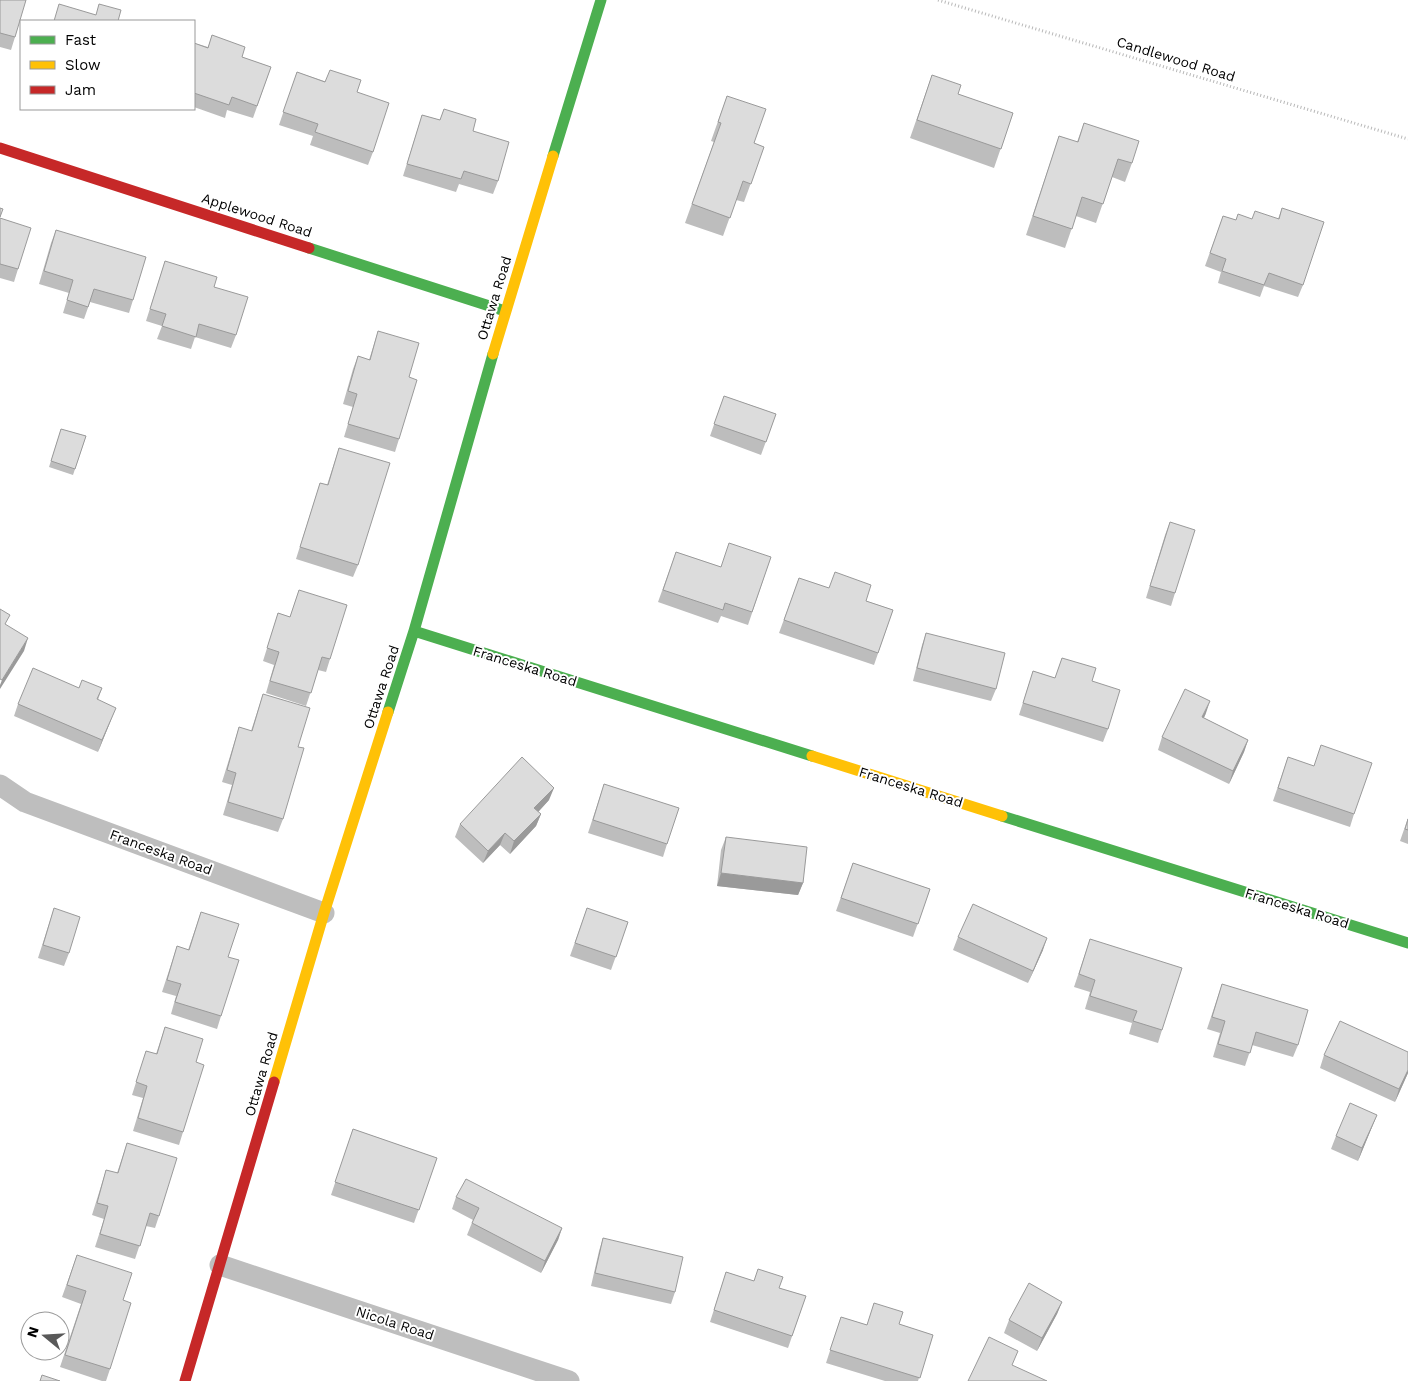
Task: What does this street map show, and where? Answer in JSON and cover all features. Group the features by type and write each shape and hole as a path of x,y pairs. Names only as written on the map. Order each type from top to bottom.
{"street":[{"name":"Ottawa Road","path":"185,1381 324,913 414,631 505,311 601,0"},
{"name":"Applewood Road","path":"0,148 505,311"},
{"name":"Franceska Road","path":"414,631 1408,943"},
{"name":"Franceska Road","path":"0,785 25,802 324,913"},
{"name":"Nicola Road","path":"220,1265 569,1381"}],"path":[{"name":"Candlewood Road","path":"938,0 1408,139"}],"building":[{"path":"0,0 26,0 15,37 0,33"},
{"path":"59,4 96,15 99,4 121,10 118,20 54,20"},
{"path":"212,35 245,47 242,57 271,67 257,106 232,97 229,105 195,93 195,43 208,48"},
{"path":"330,70 361,80 357,92 389,103 373,152 315,132 318,124 283,112 297,72 325,82"},
{"path":"932,75 961,85 958,94 1013,113 1001,149 917,120"},
{"path":"727,96 766,109 754,143 764,147 751,184 743,181 730,218 692,204 721,123 718,122"},
{"path":"444,109 476,119 473,131 509,142 498,181 464,171 461,179 407,164 422,115 440,120"},
{"path":"1084,123 1139,141 1132,163 1118,159 1103,204 1082,197 1072,229 1033,216 1059,136 1078,142"},
{"path":"1282,208 1324,222 1303,285 1269,273 1264,285 1222,271 1226,259 1210,253 1223,216 1236,220 1238,214 1252,219 1255,211 1279,219"},
{"path":"0,218 31,228 18,269 0,264"},
{"path":"56,230 146,257 133,300 94,289 88,307 67,300 73,280 44,271"},
{"path":"165,261 217,277 214,287 248,297 236,335 199,324 196,337 162,326 166,314 150,309"},
{"path":"378,331 419,343 409,377 417,380 399,439 348,424 357,394 348,391 358,356 370,360"},
{"path":"724,396 776,414 766,442 714,424"},
{"path":"61,429 86,436 75,469 51,461"},
{"path":"339,448 390,463 358,565 300,547 320,483 328,485"},
{"path":"1170,522 1195,530 1175,593 1150,586"},
{"path":"729,543 771,557 752,612 725,603 723,610 663,590 676,552 721,567"},
{"path":"835,572 871,585 866,601 893,610 878,653 784,620 799,578 829,588"},
{"path":"299,590 347,605 330,659 322,657 311,693 270,681 279,652 267,648 278,613 290,617"},
{"path":"0,609 10,615 5,624 28,638 2,680 0,679"},
{"path":"926,633 1005,653 996,689 917,668"},
{"path":"1062,658 1096,668 1092,681 1120,690 1108,729 1023,703 1033,671 1055,678"},
{"path":"33,668 79,688 82,680 102,688 97,699 116,708 102,740 18,704"},
{"path":"1185,689 1210,701 1202,717 1248,740 1233,771 1162,737"},
{"path":"263,694 310,708 298,747 304,748 283,819 228,802 236,773 227,770 239,727 252,731"},
{"path":"1321,745 1372,763 1354,814 1278,788 1288,757 1314,766"},
{"path":"522,757 554,788 534,808 541,814 514,841 505,833 488,851 460,824"},
{"path":"604,784 679,808 667,844 593,820"},
{"path":"1408,819 1408,830 1405,829"},
{"path":"726,837 807,847 803,883 721,873"},
{"path":"853,863 930,889 918,924 841,898"},
{"path":"973,904 1047,938 1033,971 958,937"},
{"path":"54,908 80,917 69,953 43,945"},
{"path":"587,908 628,922 616,957 575,943"},
{"path":"201,912 239,924 228,957 239,960 221,1016 175,1002 181,984 167,980 177,946 189,950"},
{"path":"1090,939 1182,968 1162,1030 1133,1021 1137,1011 1090,996 1095,980 1079,974"},
{"path":"1222,984 1308,1010 1298,1045 1256,1032 1250,1053 1218,1044 1225,1021 1212,1017"},
{"path":"1340,1021 1408,1052 1408,1070 1399,1089 1324,1055"},
{"path":"165,1027 203,1039 196,1062 204,1065 183,1132 138,1118 147,1086 136,1082 146,1051 157,1054"},
{"path":"1350,1103 1377,1115 1362,1148 1336,1136"},
{"path":"353,1129 437,1158 419,1210 335,1182"},
{"path":"127,1143 177,1158 159,1216 150,1213 140,1246 100,1234 108,1206 97,1203 106,1170 118,1173"},
{"path":"466,1179 562,1228 545,1261 472,1223 479,1208 456,1197"},
{"path":"603,1238 683,1257 675,1292 595,1273"},
{"path":"77,1255 132,1273 123,1300 131,1303 110,1369 70,1357 70,1340 86,1291 67,1285"},
{"path":"758,1269 783,1277 779,1288 806,1296 792,1336 714,1310 726,1272 754,1281"},
{"path":"1029,1283 1062,1302 1042,1338 1009,1320"},
{"path":"874,1303 903,1312 899,1324 933,1335 920,1378 830,1350 841,1317 867,1325"},
{"path":"989,1337 1018,1351 1012,1365 1047,1381 968,1381"},
{"path":"42,1375 60,1381 40,1381"}],"traffic: fast":[{"path":"553,156 601,0"},
{"path":"309,248 505,311"},
{"path":"388,712 414,631 493,354"},
{"path":"414,631 812,756"},
{"path":"1002,816 1408,943"}],"traffic: slow":[{"path":"493,354 553,156"},
{"path":"274,1082 324,913 388,712"},
{"path":"812,756 1002,816"}],"traffic: jam":[{"path":"0,148 309,248"},
{"path":"185,1381 274,1082"}]}
